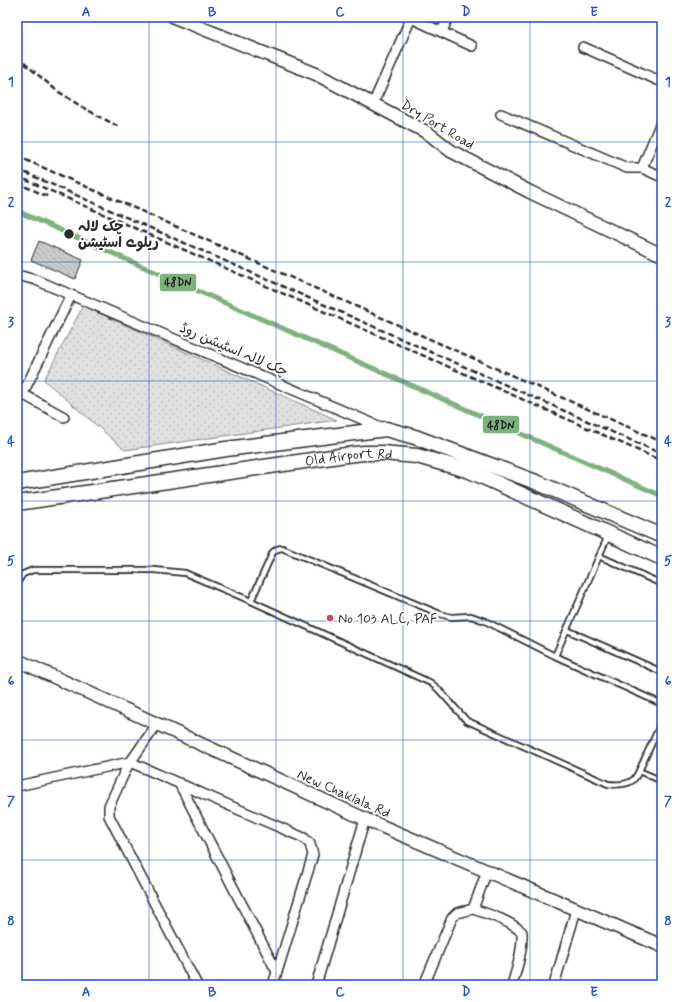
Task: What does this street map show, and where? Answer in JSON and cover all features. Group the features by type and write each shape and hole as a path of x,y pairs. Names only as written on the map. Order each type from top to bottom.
{"main road":[{"name":"Old Airport Rd","path":"17,483 226,449 386,429 415,437 536,482 662,536"},
{"path":"346,455 362,449 366,446 368,440 363,435 351,433"},
{"path":"415,437 400,439 396,443 398,448 417,456"},
{"name":"Old Airport Rd","path":"17,503 346,455 370,453 417,456 470,472 662,558"}],"street":[{"name":"Dry Port Road","path":"174,17 316,74 428,133 451,151 530,192 662,256"},
{"path":"373,104 410,17 472,46"},
{"path":"442,32 448,17"},
{"path":"584,47 662,82"},
{"path":"501,114 628,168 642,168 662,176"},
{"path":"642,168 662,120"},
{"name":"چک لالہ اسٹیشن روڈ","path":"17,275 36,280 386,429"},
{"path":"64,417 20,392 71,295"},
{"name":"New Chaklala Rd","path":"17,660 365,819 662,946"},
{"path":"157,724 130,762 109,806 109,816 197,985"},
{"path":"17,786 130,762 304,838 310,844 313,855 273,985"},
{"path":"179,783 277,972"},
{"path":"316,985 365,819"},
{"path":"473,909 487,872"},
{"path":"424,985 452,918 458,913 473,909 499,918 522,932 523,941 512,985"},
{"path":"554,985 576,910"}],"lane":[{"path":"555,656 609,534"},
{"path":"251,601 273,552 276,548 282,548 440,614 451,617 471,616 485,621 555,656 662,704"},
{"path":"599,556 662,584"},
{"path":"17,583 23,574 33,570 154,570 190,575 251,601 431,684 438,689 467,721 608,784 613,785 631,782 636,777 662,721"},
{"path":"567,630 662,672"},
{"path":"639,770 662,781"}],"shaded area":[{"path":"83,306 337,420 125,450 44,380"}],"building":[{"name":"چک لالہ ریلوے اسٹیشن","path":"39,241 83,260 75,279 31,260"}],"railway":[{"path":"17,57 56,90 82,107 119,127"},
{"path":"17,156 662,442"},
{"path":"17,169 662,454"},
{"path":"17,176 662,461"},
{"path":"17,183 49,197"}],"transit line":[{"name":"48DN","path":"17,211 662,496"}],"place":[{"name":"چک لالہ ریلوے اسٹیشن","path":"69,234"},
{"name":"No 103 ALC, PAF","path":"330,618"}]}
